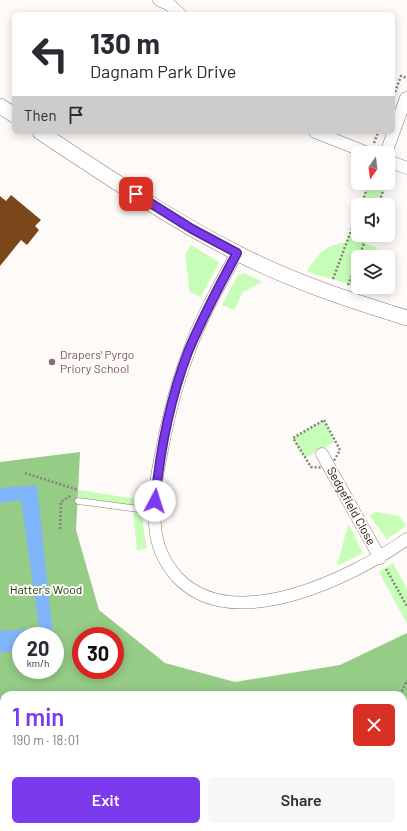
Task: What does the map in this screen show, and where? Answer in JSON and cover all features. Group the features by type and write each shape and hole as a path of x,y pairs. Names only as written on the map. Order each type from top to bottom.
{"street":[{"path":"159,0 170,5 178,12"},
{"path":"395,128 406,98"},
{"path":"0,106 12,114"},
{"path":"43,134 148,202 237,253 283,275 407,318"},
{"path":"320,134 351,146"},
{"path":"389,146 393,134"},
{"path":"395,164 407,168"},
{"path":"237,253 201,322 182,372 166,428 158,469 154,511 157,540 162,556 173,572 186,586 205,596 224,602 248,603 307,590 345,575 380,558 407,539"},
{"name":"Sedgefield Close","path":"322,454 380,558"}],"lane":[{"path":"78,501 154,511"}],"path":[{"path":"395,90 401,76 407,78"},
{"path":"328,291 351,230"},
{"path":"344,297 351,278"},
{"path":"25,473 78,490 61,502 60,529"},
{"path":"380,558 407,606"},
{"path":"402,691 407,680"}],"green space":[{"path":"366,190 383,190 381,198 364,198"},
{"path":"351,231 351,242 364,242 377,248 377,250 351,250 351,285 307,271 315,259 327,248 347,242"},
{"path":"191,245 219,262 201,297 190,292 185,255"},
{"path":"244,273 262,282 243,292 234,310 222,305 238,275"},
{"path":"324,420 335,442 305,458 293,438"},
{"name":"Hatter's Wood","path":"80,452 76,530 99,610 120,627 72,627 72,679 124,679 124,630 165,663 235,682 340,665 407,633 407,691 0,691 0,462"},
{"path":"78,490 143,500 143,527 147,548 137,551 133,507 78,501"},
{"path":"376,512 399,516 406,526 387,539 370,516"},
{"path":"348,525 363,553 337,566"},
{"path":"393,563 407,589 407,624 379,572"}],"water":[{"path":"37,485 52,627 39,627 21,500 0,503 0,488"},
{"path":"12,630 12,652 0,653 0,631"}],"building":[{"path":"11,195 41,220 35,226 39,230 27,245 21,240 0,266 0,196 6,201"}],"place":[{"name":"Drapers' Pyrgo Priory School","path":"52,362"}],"route":[{"path":"136,194 192,229 237,253 201,322 188,353 166,428 158,469 155,501"}]}
